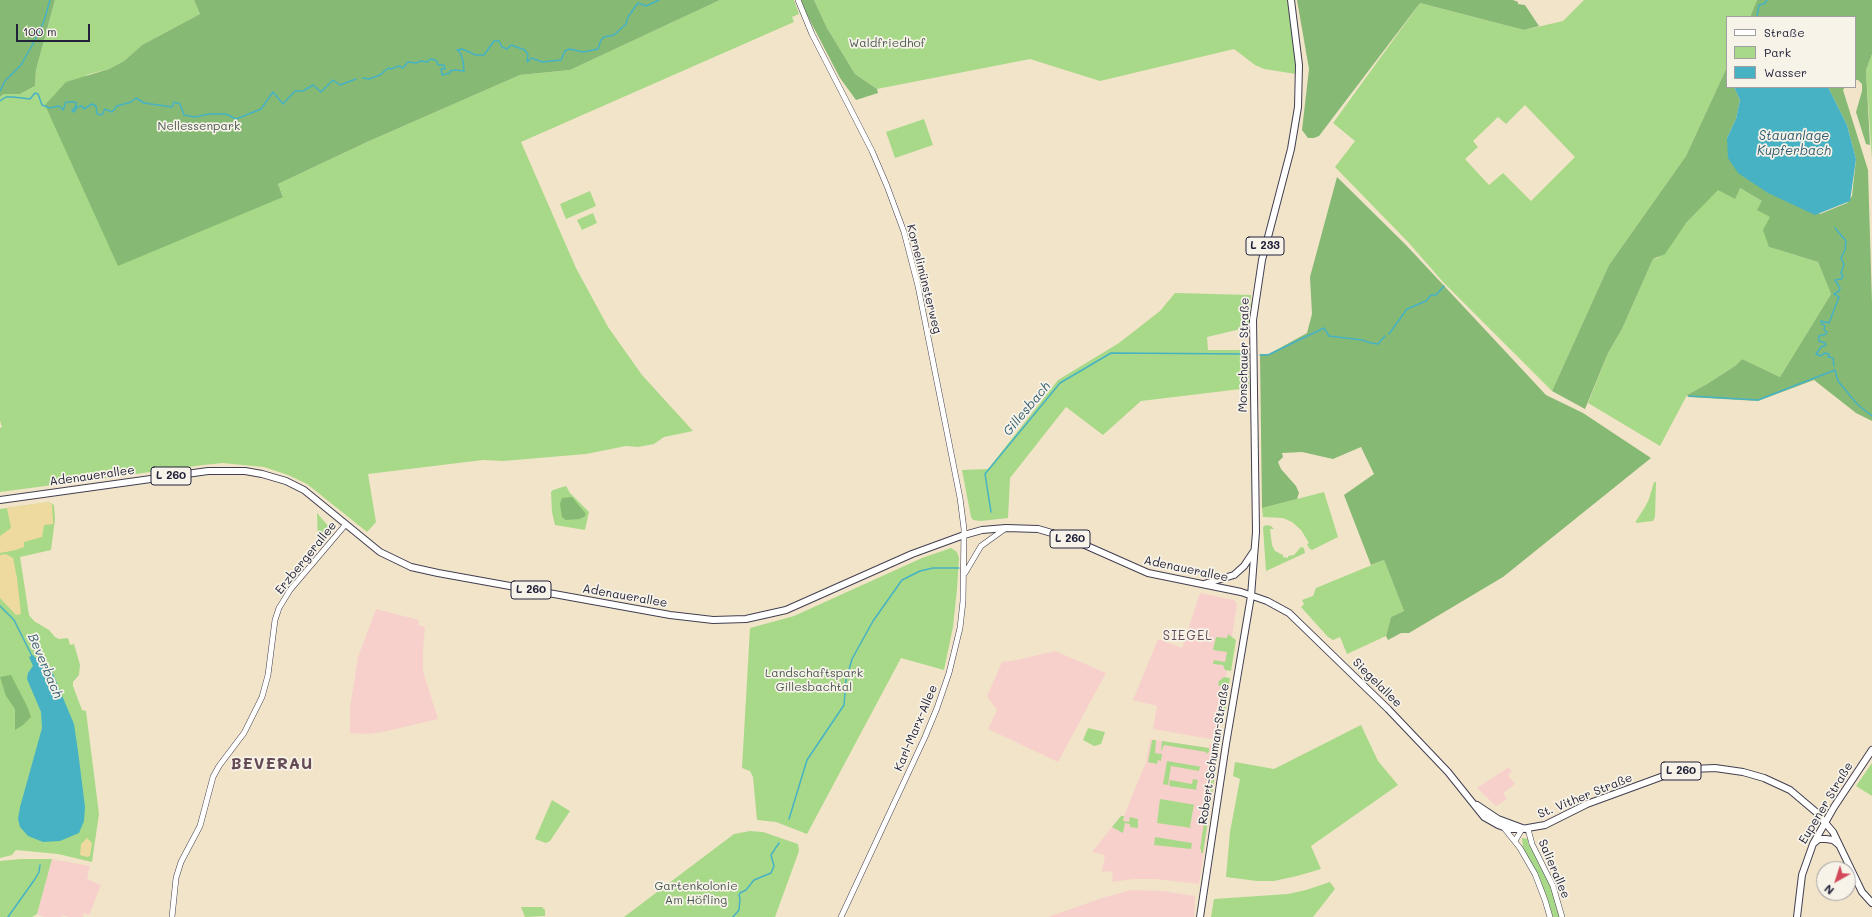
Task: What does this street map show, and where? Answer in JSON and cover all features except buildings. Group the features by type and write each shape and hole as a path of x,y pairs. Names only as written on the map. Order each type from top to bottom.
{"main road":[{"name":"Monschauer Straße","path":"1252,596 1255,548 1254,320 1262,260 1290,149 1298,107 1300,65 1291,0"},
{"name":"Adenauerallee","path":"0,500 202,472 245,471 262,474 297,486 387,556 425,571 670,615 726,621 756,618 786,610 916,552 982,530 1006,528 1038,529 1054,533 1142,571 1164,578 1201,584 1252,596"},
{"path":"1201,584 1234,575 1244,566 1255,548"},
{"name":"Siegelallee","path":"1252,596 1278,606 1304,626 1448,772 1484,817 1504,828 1525,829"},
{"name":"Robert-Schuman-Straße","path":"1200,917 1228,730 1252,596"},
{"name":"Eupener Straße","path":"1797,917 1802,875 1812,844 1872,750"},
{"name":"St. Vither Straße","path":"1525,829 1553,822 1587,804 1669,774 1692,769 1715,768 1743,772 1764,778 1790,790 1808,803 1825,822"},
{"name":"Siegelallee","path":"1474,803 1498,819 1525,829"},
{"name":"L 260","path":"1825,822 1840,846 1855,881 1872,903"},
{"path":"1812,844 1819,839 1826,839 1833,840 1840,846"}],"street":[{"name":"Kornelimünsterweg","path":"798,0 812,34 872,151 904,232 916,277 960,498 964,535"},
{"name":"Erzbergerallee","path":"172,917 176,878 182,862 200,826 213,777 222,761 244,733 262,697 268,675 275,620 279,608 294,586 346,524"},
{"path":"965,574 981,546 1006,528"},
{"name":"Karl-Marx-Allee","path":"841,917 938,708 949,674 962,615 965,574 964,535"},
{"name":"Salierallee","path":"1504,828 1526,857 1535,874 1550,917"},
{"name":"Salierallee","path":"1515,841 1525,829 1553,886 1562,917"}],"shaded area":[{"path":"1200,593 1234,600 1237,604 1216,740 1153,729 1157,706 1133,700 1158,639 1182,648"},
{"path":"376,609 419,620 418,625 425,627 423,671 438,719 383,732 367,734 350,733 350,708 358,657"},
{"path":"1055,651 1106,673 1058,762 988,729 997,710 987,696 1002,662"},
{"path":"1150,739 1209,748 1210,744 1216,745 1219,748 1199,884 1156,879 1133,879 1112,882 1113,871 1102,872 1105,855 1092,852 1121,816 1124,816 1146,762"},
{"path":"1509,767 1512,772 1508,775 1515,784 1503,793 1507,799 1496,806 1477,788"},
{"path":"52,859 90,866 87,879 101,885 89,915 84,913 83,917 69,917 63,915 61,917 44,917 37,914"},
{"path":"1132,890 1163,891 1195,896 1194,917 1048,917 1105,897"}],"green space":[{"path":"0,0 55,0 36,70 35,86 20,94 4,94 0,97"},
{"path":"55,0 194,0 200,14 142,45 124,61 109,69 86,75 283,196 278,184 367,142 520,75 570,70 720,0 794,0 799,14 792,17 794,22 521,142 576,268 608,327 642,375 693,431 664,437 654,444 638,447 626,446 586,454 503,461 483,460 368,474 376,522 367,532 307,484 288,475 264,467 223,463 0,492 0,428 2,427 0,421 0,97 4,94 20,94 35,86 36,70"},
{"name":"Nellessenpark","path":"194,0 720,0 570,70 520,75 367,142 278,184 283,197 118,266 45,105 66,82 109,69 124,61 142,45 200,14"},
{"path":"801,0 814,0 827,28 855,74 877,89 878,93 856,100 840,78 805,11"},
{"name":"Waldfriedhof","path":"814,0 1287,0 1293,35 1296,74 1264,69 1255,65 1234,49 1100,81 1030,59 877,89 855,74 827,28"},
{"path":"1297,0 1513,0 1518,2 1518,4 1525,5 1539,26 1524,30 1420,3 1319,136 1308,138 1302,130 1309,69"},
{"path":"1584,0 1757,0 1750,16 1726,16 1726,69 1686,156 1609,265 1552,391 1443,282 1408,242 1335,167 1355,141 1333,123 1420,3 1524,30 1563,21","holes":["1525,105 1575,157 1531,201 1503,173 1489,185 1465,159 1478,147 1473,141 1498,117 1506,124"]},
{"path":"1757,0 1872,0 1872,54 1866,70 1870,145 1866,144 1856,112 1862,91 1862,84 1856,80 1856,16 1750,16"},
{"path":"1872,54 1872,160 1866,70"},
{"path":"1726,69 1726,88 1734,88 1740,100 1736,119 1727,138 1820,214 1847,203 1852,196 1856,159 1847,125 1828,88 1844,88 1843,90 1868,170 1872,303 1872,421 1856,413 1814,380 1758,401 1688,397 1687,395 1735,366 1742,359 1780,377 1831,294 1818,262 1769,247 1763,230 1770,217 1757,210 1762,201 1740,188 1735,199 1718,190 1686,223 1665,254 1653,259 1622,329 1608,353 1585,409 1552,391 1609,265 1686,156"},
{"path":"924,119 933,145 895,158 886,132"},
{"path":"1337,177 1406,245 1546,395 1583,413 1651,458 1503,577 1409,633 1401,633 1388,640 1386,636 1391,617 1404,611 1384,560 1371,565 1344,495 1374,474 1361,447 1333,459 1302,452 1282,453 1283,457 1278,462 1281,469 1296,486 1299,493 1297,499 1262,508 1260,354 1269,354 1307,333 1312,314 1310,277"},
{"path":"1740,188 1762,201 1770,217 1769,247 1818,262 1831,294 1780,377 1742,359 1735,366 1687,395 1660,446 1588,403 1608,353 1622,329 1653,259 1658,258 1686,223 1718,189"},
{"path":"590,191 596,206 566,219 560,204"},
{"path":"593,213 597,223 582,230 577,220"},
{"path":"1175,293 1251,295 1249,327 1207,337 1208,350 1249,350 1249,388 1141,401 1103,435 1066,407 1010,478 1008,518 981,521 973,520 971,517 962,470 988,469 1058,380 1119,343 1160,311"},
{"path":"1654,482 1656,482 1655,517 1653,521 1636,523 1649,499"},
{"path":"566,486 570,493 589,512 585,530 555,525 552,512 551,492"},
{"path":"1324,492 1338,537 1312,550 1309,548 1307,544 1309,543 1301,530 1292,522 1283,518 1263,517 1262,508"},
{"path":"572,497 586,514 584,517 579,519 566,520 562,517 560,504 562,498"},
{"path":"49,502 54,505 55,519 51,550 20,557 29,615 34,621 49,630 55,637 59,639 68,638 70,645 74,644 80,665 79,675 73,682 73,686 82,710 86,711 99,814 92,862 58,854 16,850 12,855 0,858 0,509"},
{"path":"317,513 330,528 320,544 318,543"},
{"path":"1266,525 1271,526 1274,529 1270,529 1272,545 1275,551 1283,555 1283,557 1288,558 1288,556 1294,555 1301,547 1304,548 1305,553 1266,571 1263,527"},
{"name":"Landschaftspark Gillesbachtal","path":"951,548 957,552 959,558 953,627 944,670 901,658 807,834 776,822 757,820 753,777 750,771 742,768 750,628 794,616 922,558"},
{"path":"1384,560 1404,611 1391,617 1386,636 1347,654 1340,637 1333,640 1328,637 1301,607 1304,604 1302,600 1313,596 1316,588"},
{"path":"1228,634 1236,640 1231,671 1225,670 1223,665 1213,664 1214,660 1225,662 1227,652 1213,650 1216,637 1227,638"},
{"path":"11,675 31,717 15,730 15,709 6,696 0,677"},
{"path":"1224,677 1230,678 1225,712 1218,711 1222,689 1218,684"},
{"path":"1361,725 1378,761 1398,785 1311,846 1321,869 1274,881 1257,881 1226,877 1230,832 1240,779 1233,776 1235,762 1274,769"},
{"path":"1088,728 1105,732 1101,744 1094,746 1083,740"},
{"path":"1152,740 1156,740 1155,753 1162,754 1161,761 1158,760 1157,764 1148,762"},
{"path":"1162,741 1209,748 1209,752 1206,754 1206,752 1164,745 1161,752"},
{"path":"1214,745 1219,748 1203,853 1201,853 1200,849 1214,755 1210,754"},
{"path":"1167,761 1202,767 1200,767 1199,771 1171,766 1168,785 1163,784"},
{"path":"1872,763 1872,796 1856,786"},
{"path":"1193,779 1198,780 1196,789 1198,790 1169,786 1170,780 1192,784"},
{"path":"1160,799 1196,805 1194,805 1190,827 1192,828 1157,823"},
{"path":"552,800 570,811 550,841 546,843 535,839"},
{"path":"1121,816 1124,816 1123,821 1129,822 1130,817 1138,819 1138,828 1130,827 1130,824 1125,823 1123,833 1112,827"},
{"name":"Gartenkolonie Am Höfling","path":"750,831 763,832 798,844 799,851 775,917 624,917 734,834"},
{"path":"1155,837 1192,843 1191,849 1154,845"},
{"path":"1522,838 1528,839 1528,843 1543,868 1552,889 1560,917 1553,917 1540,879 1523,848"},
{"path":"52,859 37,914 32,917 0,917 0,861"},
{"path":"1330,882 1335,889 1313,917 1211,917 1214,899 1288,894"},
{"path":"521,907 542,907 545,910 545,916 525,917"}],"sand":[{"path":"48,502 52,504 53,524 44,525 42,537 24,542 24,547 0,553 0,536 11,528 7,508"},
{"path":"6,554 13,558 21,614 16,615 0,598 0,555"},
{"path":"87,838 92,843 90,856 87,857 80,855 81,844"}],"water":[{"name":"Stauanlage Kupferbach","path":"1734,88 1828,88 1847,125 1856,159 1850,201 1815,215 1768,193 1738,173 1728,158 1727,138 1736,119 1740,100"},
{"path":"33,655 39,662 49,666 51,669 74,724 78,751 85,807 84,821 79,833 60,841 43,842 28,836 20,827 18,819 42,728 41,712 27,679 28,673 33,666 29,657"}],"waterway":[{"name":"Beverbach","path":"0,91 5,81 21,65 34,42 44,21 50,0"},
{"path":"363,78 369,79 380,75 388,68 391,69 399,66 403,68 408,62 427,62 430,59 436,60 438,65 444,65 445,69 441,69 442,75 455,70 464,71 463,61 460,52 457,50 462,49 476,55 484,55 494,41 499,41 502,47 507,49 511,45 525,50 528,55 527,62 532,58 542,62 561,60 565,51 570,49 583,52 598,49 601,40 604,37 614,35 626,24 628,17 638,3 646,6 659,0"},
{"path":"1757,16 1759,5 1764,4 1767,0"},
{"path":"0,101 6,97 30,99 35,93 38,94 42,105 50,108 59,106 63,110 66,102 74,102 76,103 76,106 72,111 74,112 77,107 82,106 84,109 92,104 96,106 97,114 102,115 105,109 112,112 117,106 131,102 136,98 144,103 172,107 174,102 180,104 184,115 195,117 209,114 226,114 236,119 261,109 273,92 283,104 295,91 303,91 313,85 321,92 333,80 340,85 356,79"},
{"path":"1834,366 1833,358 1828,357 1829,354 1825,353 1820,356 1816,354 1821,347 1826,345 1825,343 1819,341 1819,336 1826,334 1827,332 1824,330 1825,326 1821,321 1829,323 1839,297 1834,294 1839,291 1840,288 1835,280 1841,279 1843,276 1841,273 1844,264 1841,258 1845,250 1846,241 1835,228"},
{"name":"Gillesbach","path":"1389,334 1407,309 1426,301 1431,295 1436,295 1444,286"},
{"name":"Gillesbach","path":"1260,355 1268,355 1324,328 1329,336 1362,340 1378,344 1385,336"},
{"name":"Gillesbach","path":"991,512 985,474 1060,383 1111,353 1246,354"},
{"path":"1689,396 1758,400 1835,370 1838,381 1857,404 1872,416"},
{"name":"Gillesbach","path":"789,819 807,760 844,705 846,680 852,659 873,621 902,580 920,571 933,568 959,568"},
{"name":"Beverbach","path":"0,606 14,620 32,656"},
{"name":"Gillesbach","path":"733,917 739,910 740,893 746,890 754,880 771,873 774,866 771,855 779,843"},
{"name":"Beverbach","path":"8,917 35,879 39,872 40,865"}],"district":[{"name":"SIEGEL","path":"1188,636"},
{"name":"BEVERAU","path":"272,764"}]}
